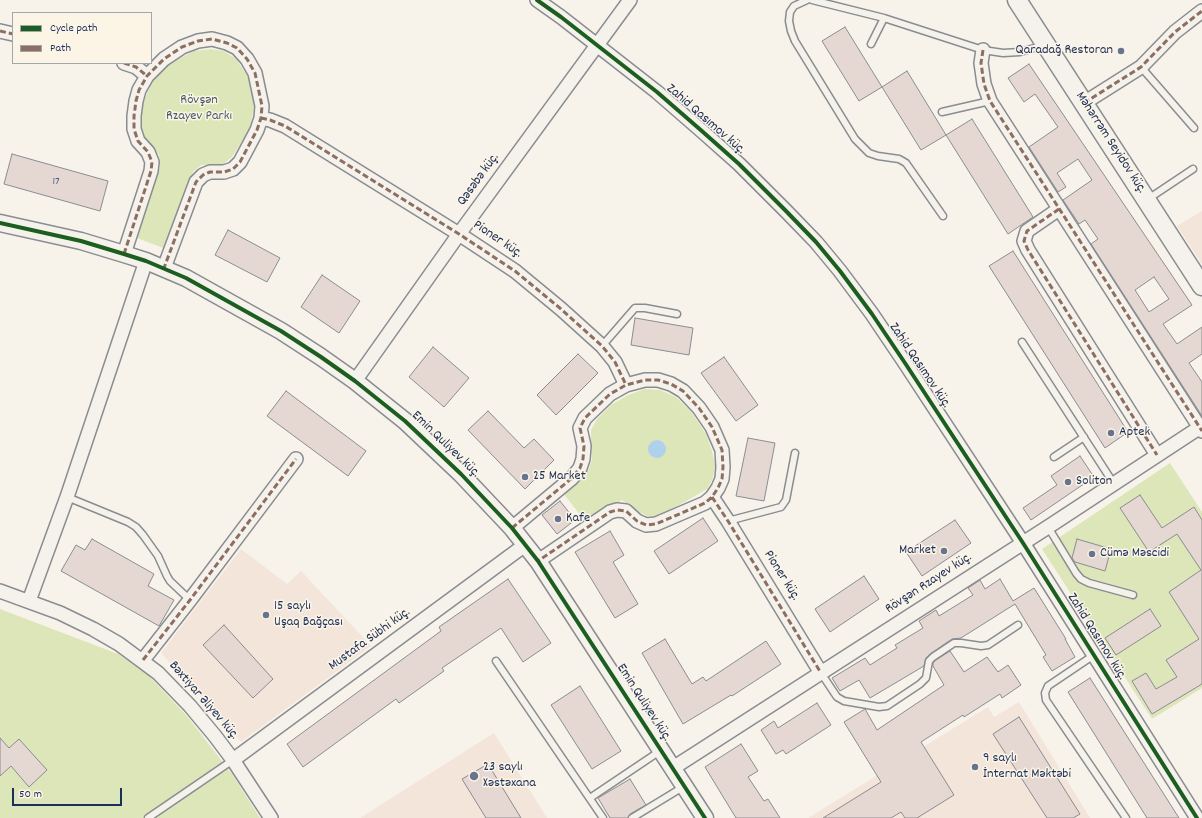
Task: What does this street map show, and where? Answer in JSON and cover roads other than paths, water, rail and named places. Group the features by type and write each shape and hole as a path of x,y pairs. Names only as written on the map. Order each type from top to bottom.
{"main road":[{"name":"Məhərrəm Seyidov küç.","path":"1017,0 1202,286"}],"street":[{"name":"Zahid Qasımov küç.","path":"537,0 598,45 657,92 739,164 786,210 816,242 840,271 876,320 1023,543 1197,818"},
{"name":"Qəsəbə küç.","path":"355,381 459,234 630,0"},
{"path":"1084,103 1141,67 1175,32 1202,11"},
{"path":"0,31 12,34"},
{"path":"124,254 151,171 152,162 148,152 138,141 134,129 136,101 140,90 148,76 164,59 182,47 198,41 212,39 227,43 237,48 247,59 255,73 262,106 261,118 240,162 233,169 224,172 210,172 202,175 196,182 164,268"},
{"path":"983,50 981,63 984,84 990,101 1201,428"},
{"path":"127,64 136,67 148,76"},
{"name":"Pioner küç.","path":"261,118 285,126 459,234 515,271 602,346 614,362 626,385"},
{"path":"1059,209 1027,231 1024,242 1157,455"},
{"name":"Emin Quliyev küç.","path":"0,223 82,242 124,254 164,268 202,286 282,332 355,381 405,421 461,474 512,528 538,561 705,818"},
{"path":"29,601 67,497 146,261"},
{"path":"512,528 572,478 580,468 583,459 584,446 580,428 585,418 610,394 626,385 645,380 658,380 671,384 683,391 699,408 712,427 722,450 722,479 712,497 705,503 656,524 646,525 637,521 626,511 617,510 610,512 538,561"},
{"name":"Rövşən Rzayev küç.","path":"673,768 1201,428"},
{"path":"143,660 296,459"},
{"name":"Pioner küç.","path":"712,497 821,672"},
{"name":"Mustafa Sübhi küç.","path":"233,760 525,545"},
{"name":"Bəxtiyar Əliyev küç.","path":"2,594 29,601 60,613 93,629 143,660 158,673 190,706 233,760 271,818"}],"lane":[{"path":"807,0 801,1 794,6 790,12 789,20 791,32 855,139 869,152 878,156 900,159 906,162 943,216"},
{"path":"812,0 884,18 983,50 1003,53 1020,52 1046,45"},
{"path":"871,44 884,18"},
{"path":"1141,67 1194,128"},
{"path":"942,112 990,101"},
{"path":"1146,200 1193,169"},
{"path":"602,346 634,308 645,308 677,314"},
{"path":"1022,342 1114,484"},
{"path":"1054,457 1084,438"},
{"path":"728,521 781,507 786,500 795,453"},
{"path":"67,497 128,522 136,527 143,534 158,556 170,581 190,600"},
{"path":"1048,527 1081,579 1089,583 1133,595"},
{"path":"821,672 837,697 844,701 879,707 887,706 920,684 926,678 929,661 954,643 981,646 988,645 1018,625"},
{"path":"1094,655 1048,686 1045,692 1046,700 1126,818"},
{"path":"496,661 603,818"},
{"path":"590,798 661,750"},
{"path":"148,818 233,760"},
{"path":"632,818 684,786"}],"water":[{"path":"653,440 661,440 666,445 664,456 661,458 653,458 648,453 648,445"}],"place":[{"name":"Qaradağ Restoran","path":"1121,51"},
{"name":"Aptek","path":"1111,433"},
{"name":"25 Market","path":"525,477"},
{"name":"Soliton","path":"1068,482"},
{"name":"Kafe","path":"558,519"},
{"name":"Market","path":"944,551"},
{"name":"Cümə Məscidi","path":"1092,554"},
{"name":"15 saylı Uşaq Bağçası","path":"266,615"},
{"name":"9 saylı İnternat Məktəbi","path":"975,767"},
{"name":"23 saylı Xəstəxana","path":"474,776"}],"park label":[{"name":"Rövşən Rzayev Parkı","path":"199,110"}]}
